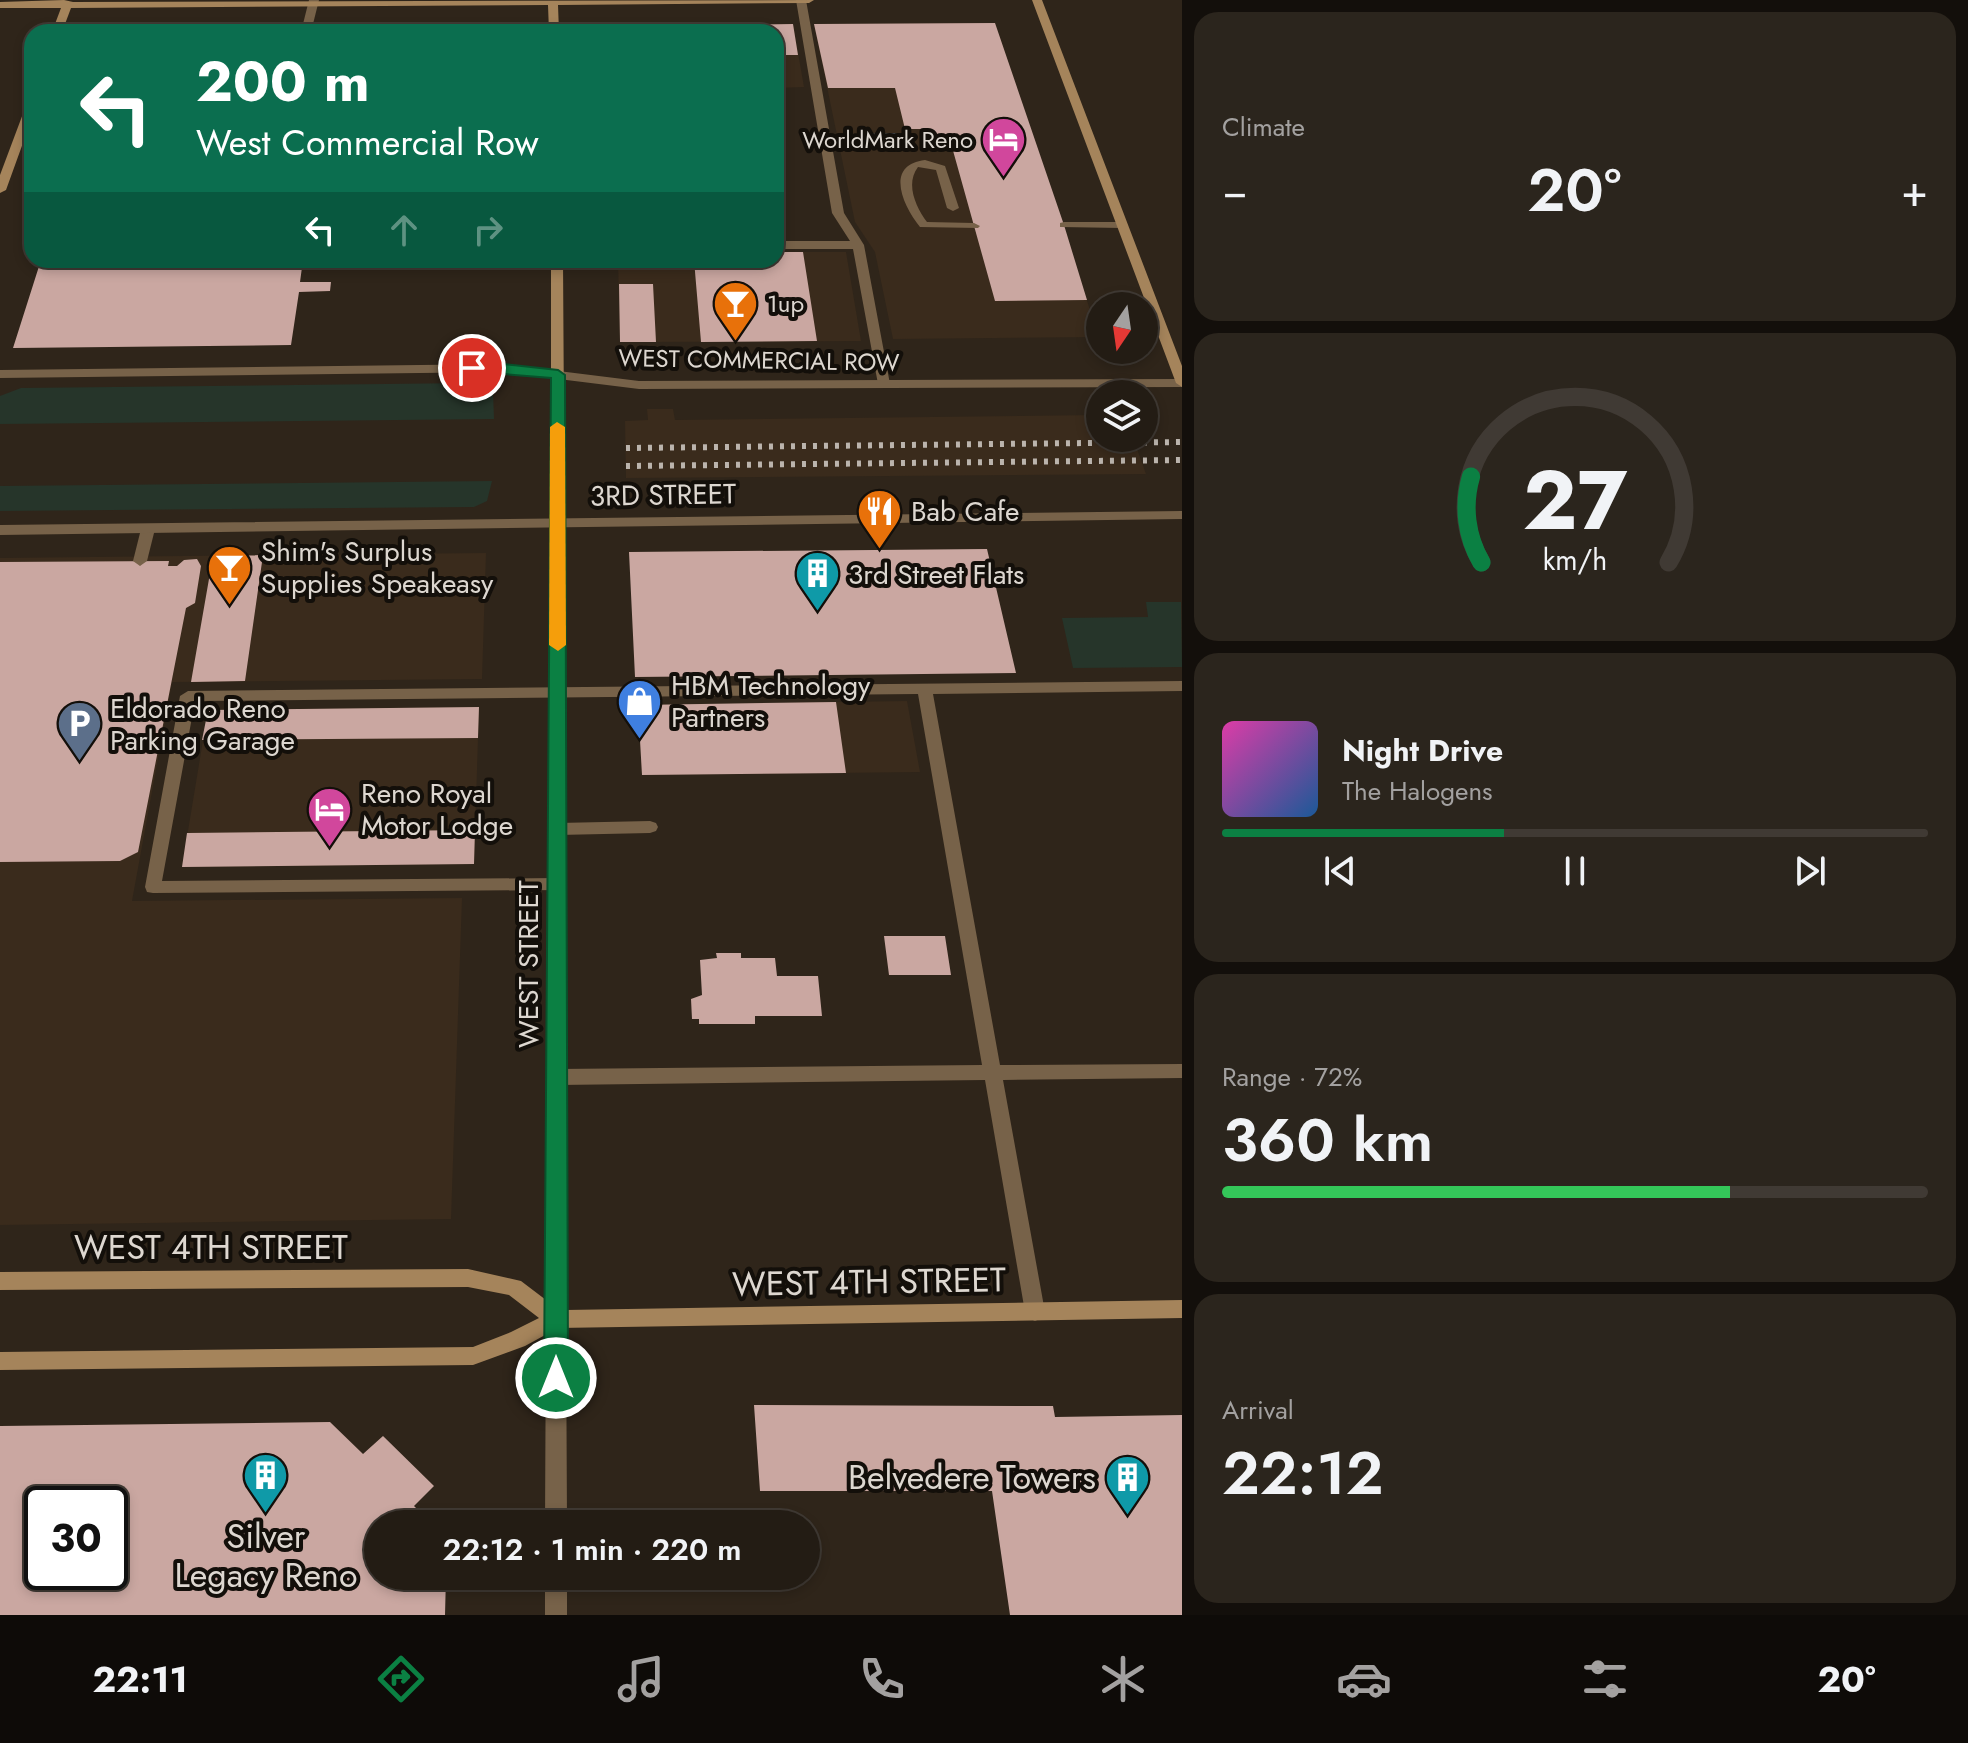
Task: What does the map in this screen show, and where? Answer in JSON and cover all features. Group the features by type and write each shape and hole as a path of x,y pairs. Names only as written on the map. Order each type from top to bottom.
{"main road":[{"path":"0,5 68,2 809,0"},
{"path":"1037,0 1182,383"},
{"path":"553,1 554,24"},
{"path":"60,24 68,2"},
{"path":"0,190 24,125"},
{"name":"WEST STREET","path":"556,1319 559,884 557,268"},
{"name":"WEST 4TH STREET","path":"0,1281 468,1278 514,1287 556,1319"},
{"name":"WEST 4TH STREET","path":"0,1361 473,1356 518,1339 556,1319 1182,1309"}],"street":[{"path":"801,0 838,213 858,245 884,384"},
{"path":"308,24 313,2"},
{"path":"953,208 941,168 922,164 912,166 907,172 905,185 908,202 924,225 974,226"},
{"path":"1064,225 1122,225"},
{"path":"784,245 858,245"},
{"name":"WEST COMMERCIAL ROW","path":"0,374 503,368 639,385 1182,383"},
{"name":"3RD STREET","path":"0,530 1182,515"},
{"path":"140,561 148,529"},
{"path":"559,884 153,887 188,696 1182,686"},
{"path":"925,689 1035,1312"},
{"path":"558,829 650,827"},
{"path":"558,1077 1182,1071"},
{"name":"WEST STREET","path":"556,1319 556,1510"},
{"path":"556,1590 556,1615"}],"shaded area":[{"path":"995,23 1086,298 1086,337 893,339 875,252 855,222 814,24"},
{"path":"784,24 793,24 804,87 784,88"},
{"path":"784,252 846,252 861,341 620,342 618,268 784,268"},
{"path":"647,409 673,409 675,420 1086,415 1086,452 1138,452 1146,474 626,478 625,421 648,420"},
{"path":"486,553 482,679 172,682 132,901 462,898 451,1219 0,1225 0,558"},
{"path":"907,701 920,772 642,775 638,705"},
{"path":"479,707 474,864 182,867 208,710"}],"green space":[{"path":"471,383 493,391 494,419 0,424 0,396 21,388"},
{"path":"492,481 487,501 474,507 0,511 0,486"},
{"path":"1146,602 1181,602 1182,667 1073,668 1062,618 1148,617"}],"water":[{"path":"905,134 909,147 855,147 853,135"}],"building":[{"path":"995,23 1064,225 1086,300 995,301 952,147 933,147 928,129 905,129 895,88 828,88 814,24"},
{"path":"784,24 793,24 798,55 784,55"},
{"path":"784,252 803,252 817,341 701,342 695,268 784,268"},
{"path":"38,268 302,268 300,282 331,282 330,291 299,292 291,345 13,348"},
{"path":"619,284 653,284 656,342 620,342"},
{"name":"3rd Street Flats","path":"987,549 1016,673 635,677 629,552"},
{"name":"Shim's Surplus Supplies Speakeasy","path":"263,555 245,681 191,682 213,556"},
{"name":"Eldorado Reno Parking Garage","path":"197,559 201,566 195,603 186,608 138,852 120,861 0,862 0,562 169,561 168,566 177,566 184,560"},
{"path":"836,702 846,773 642,775 638,705"},
{"path":"479,707 478,738 202,740 208,710"},
{"name":"Reno Royal Motor Lodge","path":"475,830 474,864 182,867 187,833"},
{"path":"884,936 945,936 951,975 889,975"},
{"path":"716,953 741,953 741,958 775,958 777,976 818,976 822,1016 755,1016 755,1024 699,1024 699,1019 692,1019 691,999 702,995 700,960 717,958"},
{"path":"754,1405 1053,1406 1055,1417 1182,1415 1182,1615 1010,1615 992,1491 760,1491"},
{"name":"Silver Legacy Reno","path":"330,1422 363,1454 383,1436 434,1486 414,1506 418,1510 364,1510 364,1590 446,1590 445,1615 0,1615 0,1426"}],"railway":[{"path":"626,448 1182,442"},
{"path":"626,466 1182,460"}],"slow traffic":[{"path":"557,427 558,645"}],"place":[{"name":"WorldMark Reno","path":"1004,178"},
{"name":"1up","path":"736,342"},
{"name":"Bab Cafe","path":"880,550"},
{"name":"Shim's Surplus Supplies Speakeasy","path":"230,606"},
{"name":"3rd Street Flats","path":"817,613"},
{"name":"HBM Technology Partners","path":"640,740"},
{"name":"Eldorado Reno Parking Garage","path":"79,763"},
{"name":"Reno Royal Motor Lodge","path":"330,848"},
{"name":"Silver Legacy Reno","path":"266,1515"},
{"name":"Belvedere Towers","path":"1127,1516"}],"route":[{"path":"472,368 503,368 558,375 556,1378"}]}
